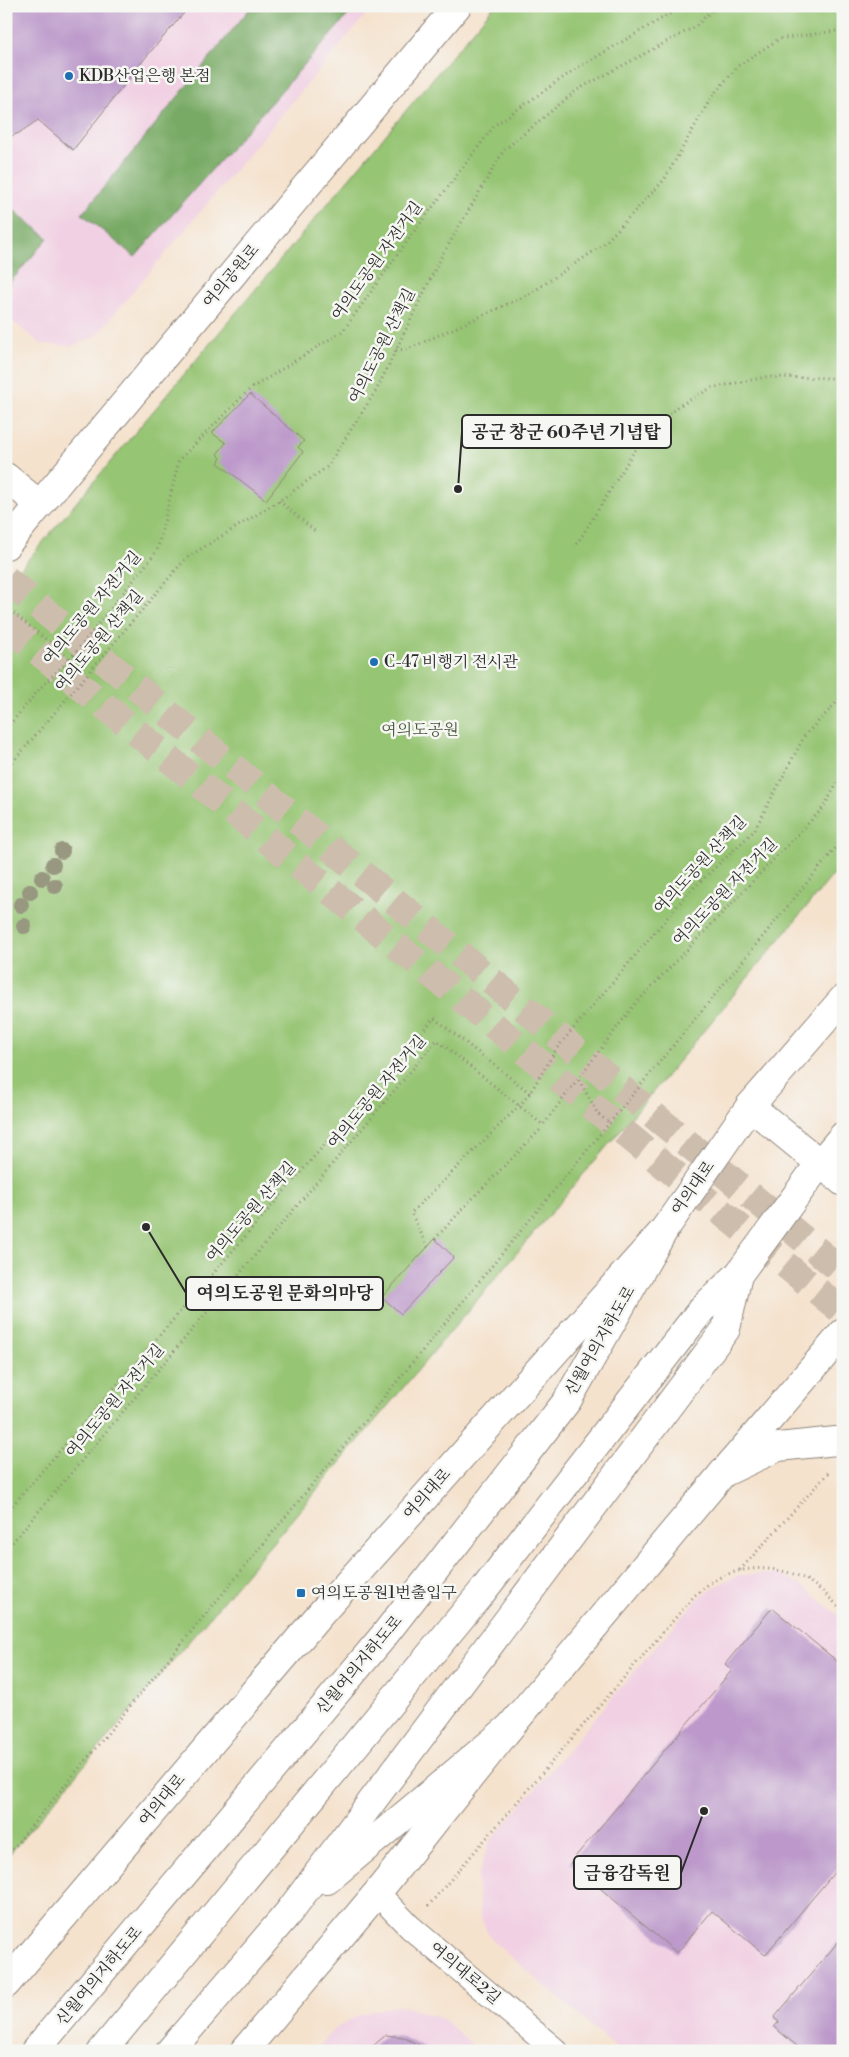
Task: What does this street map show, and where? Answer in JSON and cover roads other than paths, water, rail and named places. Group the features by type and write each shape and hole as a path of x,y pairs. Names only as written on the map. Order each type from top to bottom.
{"main road":[{"name":"여의공원로","path":"6,546 457,6"},
{"path":"6,477 40,505"},
{"name":"여의대로","path":"6,1984 323,1610 664,1230 750,1106 843,1000"},
{"path":"750,1106 843,1182"},
{"path":"102,2051 482,1592 702,1309 738,1275 820,1163 843,1136"},
{"name":"신월여의지하도로","path":"36,2051 382,1638 567,1400 664,1230"},
{"path":"170,2051 289,1912 726,1329 738,1275"},
{"path":"244,2051 377,1893 510,1727 843,1333"},
{"path":"723,1473 778,1447 836,1441 843,1443"},
{"path":"289,1912 510,1727"}],"street":[{"name":"여의대로2길","path":"377,1893 410,1927 556,2051"}],"tunnel":[{"path":"6,579 843,1272"},
{"path":"6,625 843,1312"}],"place":[{"name":"KDB산업은행 본점","path":"69,76"},
{"name":"공군 창군 60주년 기념탑","path":"458,489"},
{"name":"C-47 비행기 전시관","path":"374,662"},
{"name":"여의도공원 문화의마당","path":"146,1227"},
{"name":"여의도공원1번출입구","path":"301,1593"},
{"name":"금융감독원","path":"704,1811"}],"park label":[{"name":"여의도공원","path":"420,730"}]}
